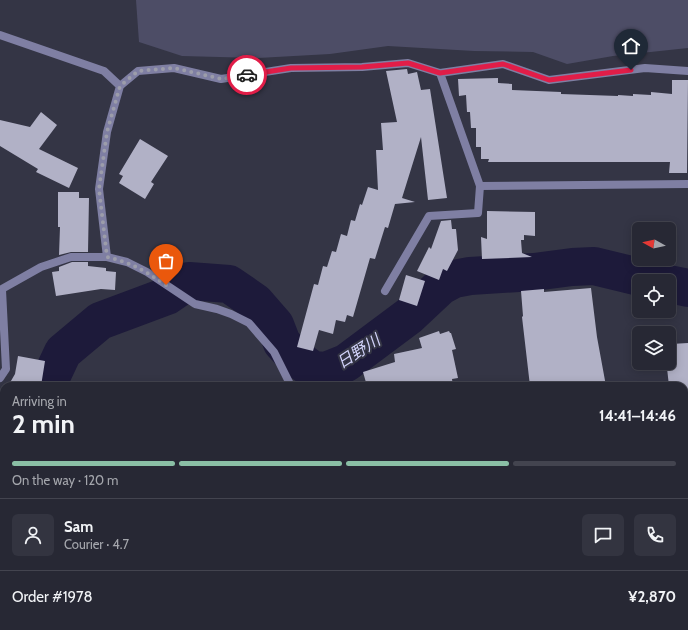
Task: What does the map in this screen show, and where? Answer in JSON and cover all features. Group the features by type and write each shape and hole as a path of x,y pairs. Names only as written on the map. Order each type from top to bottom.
{"street":[{"path":"0,35 104,71 120,86"},
{"path":"107,257 99,189 107,132 120,86 138,71 174,68 222,79 291,68 362,67 408,63 440,73 503,64 549,80 645,68 688,71"},
{"path":"385,291 429,216 478,213 480,186 440,73"},
{"path":"480,186 688,184"},
{"path":"0,378 6,369 1,290 41,268 71,257 107,257 127,262 147,272 195,304 217,309 249,323 274,352 289,382"}],"shaded area":[{"path":"136,0 688,0 688,48 613,56 567,64 533,52 474,51 388,46 330,54 258,58 182,56 139,42"}],"building":[{"path":"407,69 408,74 417,72 421,90 430,89 447,198 428,200 421,137 402,198 415,202 395,204 388,228 385,227 375,259 370,258 353,317 347,315 345,322 336,320 333,334 319,330 313,351 297,347 314,284 318,285 323,266 327,267 332,251 336,252 341,234 347,236 351,220 355,221 360,204 362,205 368,187 378,190 376,150 383,150 381,123 397,122 386,71"},
{"path":"498,78 498,83 512,84 512,90 561,92 561,94 618,96 633,96 633,94 651,95 651,92 672,94 672,80 688,80 687,173 669,173 670,162 488,162 489,159 481,159 481,147 476,147 476,128 471,128 470,112 467,112 466,95 459,96 458,79"},
{"path":"41,112 57,125 39,149 78,168 69,188 36,172 38,169 0,146 0,120 30,127"},
{"path":"140,139 168,156 151,182 154,184 145,199 119,183 123,176 119,174"},
{"path":"58,192 79,192 79,198 89,198 88,252 71,252 59,255 60,227 58,227"},
{"path":"487,211 535,212 535,236 524,235 524,240 521,240 522,253 532,257 482,259 481,237 487,239"},
{"path":"451,220 452,229 456,229 458,250 447,271 443,269 439,280 417,271 429,247 431,249 441,221"},
{"path":"72,262 88,262 88,266 106,268 106,271 116,272 115,290 101,289 56,296 52,272 59,271 59,267"},
{"path":"406,275 425,281 417,306 399,300"},
{"path":"591,288 597,337 605,382 530,382 522,317 521,291 544,289 544,292"},
{"path":"439,331 440,334 449,331 451,333 456,349 452,350 458,378 452,379 452,382 366,382 363,372 395,362 394,354 422,348 419,338"},
{"path":"688,343 688,382 669,382 667,370 676,370 676,344"},
{"path":"18,356 45,361 42,382 10,382 15,374"}],"waterway":[{"name":"日野川","path":"49,382 63,352 100,321 167,296 189,281 229,284 255,302 275,325 282,343 296,358 313,370 326,371 346,363 409,316 441,286 454,279 470,276 594,266 632,275"},
{"name":"日野川","path":"676,285 688,288"}],"way so far":[{"path":"166,285 147,272 127,262 107,257 99,189 107,132 120,86 138,71 174,68 222,79 247,75"}],"route":[{"path":"247,75 291,68 362,67 408,63 440,73 503,64 549,80 631,70"}]}
